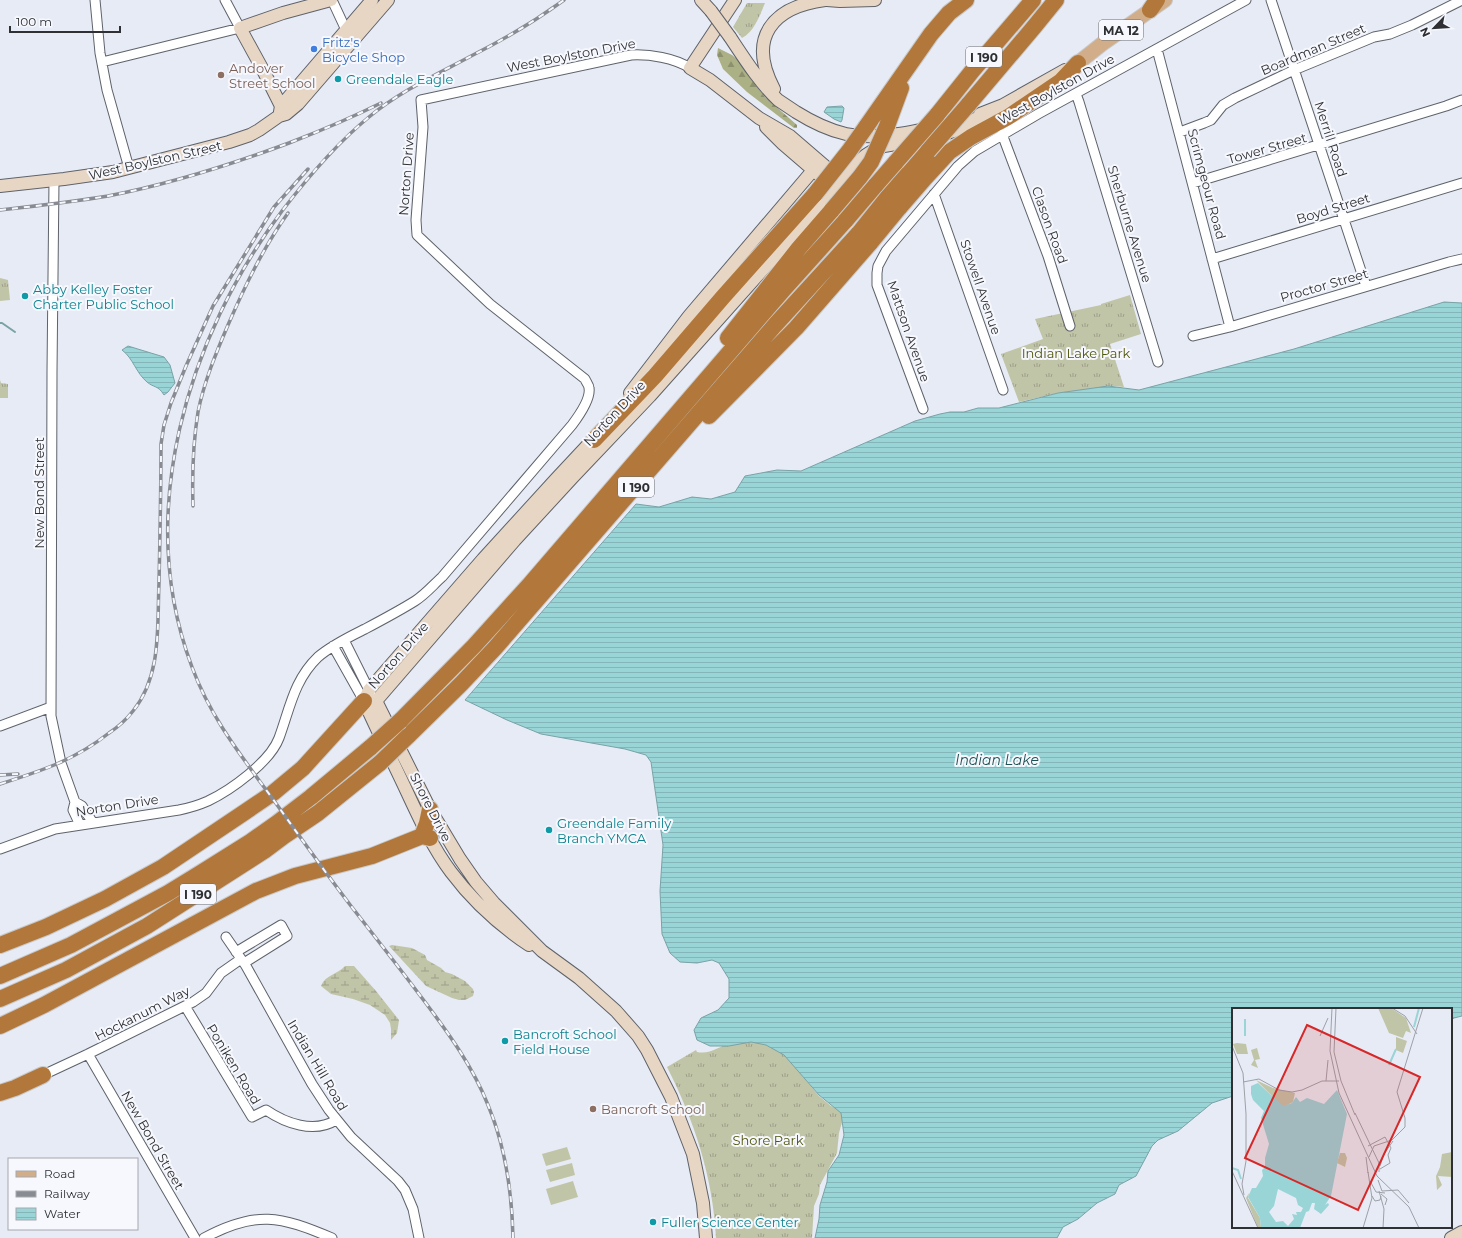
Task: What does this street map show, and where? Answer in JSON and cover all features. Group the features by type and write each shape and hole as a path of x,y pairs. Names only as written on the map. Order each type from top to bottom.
{"highway":[{"path":"594,440 650,382 723,296 815,194 866,127 931,34 949,13 966,0"},
{"name":"I 190","path":"0,976 71,945 168,893 250,842 311,797 400,721 474,646 531,583 784,289 937,115 973,70 1033,0"},
{"name":"I 190","path":"3,998 66,970 147,926 255,857 312,817 380,763 461,684 495,648 775,325 865,237 893,203 928,151 1056,0"},
{"path":"642,454 690,388 799,248 871,162 887,126 899,91 931,34"},
{"path":"893,203 925,178 949,152 965,141 1008,117 1061,81 1078,63"},
{"path":"0,945 46,927 105,899 163,867 273,793 303,768 370,697"},
{"path":"0,1026 44,1005 256,891 296,876 372,856 426,835 430,809"},
{"path":"0,965 58,945 71,945"},
{"path":"0,1093 43,1075"}],"main road":[{"path":"280,111 264,70 240,28 283,13 331,0"},
{"name":"West Boylston Street","path":"0,186 108,173 241,138 259,130 280,111 286,114 298,104 350,34 372,0"},
{"name":"West Boylston Street","path":"350,34 388,0"},
{"name":"MA 12","path":"701,0 711,11 762,82 779,100 814,123 825,128 862,136 877,136 930,128 954,123 988,112 1078,63 1154,5 1166,0"},
{"path":"690,68 735,0"},
{"path":"779,100 767,76 762,59 763,46 767,33 776,20 789,10 802,4 826,0 875,0"},
{"name":"West Boylston Drive","path":"690,68 710,80 759,118 790,136 817,166 838,185"},
{"name":"Norton Drive","path":"370,697 573,477 650,396 858,161 877,148 930,138 954,131 988,112"},
{"name":"Norton Drive","path":"370,697 483,559 594,440 689,316 817,166"},
{"name":"Shore Drive","path":"370,697 430,809 460,859 476,882 542,950 579,978 616,1011 638,1036 655,1064 676,1108 693,1154 703,1203 706,1238"},
{"name":"Shore Drive","path":"370,697 426,835 451,872 482,907 514,935 542,950"},
{"path":"1451,1238 1462,1232"}],"street":[{"path":"95,0 102,62 107,90 129,168"},
{"path":"102,62 240,28 225,0"},
{"path":"331,0 350,34"},
{"name":"West Boylston Drive","path":"838,185 894,241 965,158 975,151 1002,134 1246,0"},
{"name":"Merrill Road","path":"1271,0 1366,286"},
{"name":"Boardman Street","path":"1180,132 1210,120 1223,105 1294,70 1374,37 1390,34 1412,25 1462,0"},
{"name":"Scrimgeour Road","path":"1157,49 1230,326"},
{"name":"West Boylston Drive","path":"421,100 634,55 669,60 685,64 690,68"},
{"name":"Sherburne Avenue","path":"1076,94 1158,362"},
{"name":"Norton Drive","path":"0,849 56,829 179,810 208,801 227,790 256,768 270,754 279,737 288,707 299,682 314,662 344,640 411,604 431,588 572,425 584,406 590,388 583,377 490,304 417,235 416,220 424,127 421,100"},
{"name":"Tower Street","path":"1193,183 1319,146 1462,100"},
{"name":"Clason Road","path":"1002,134 1048,256 1070,326"},
{"name":"New Bond Street","path":"54,180 51,716 59,756 66,780 75,802 73,810 80,825"},
{"name":"Boyd Street","path":"1212,258 1462,183"},
{"name":"West Boylston Drive","path":"838,185 902,231"},
{"name":"Stowell Avenue","path":"934,194 1003,390"},
{"name":"Mattson Avenue","path":"894,241 883,255 878,266 877,285 923,409"},
{"name":"Proctor Street","path":"1193,336 1449,262 1462,260"},
{"name":"Shore Drive","path":"344,640 370,697"},
{"name":"Shore Drive","path":"334,646 370,697"},
{"path":"0,726 51,707"},
{"name":"New Bond Street","path":"75,802 82,806 93,823"},
{"path":"281,925 287,936 240,958 281,925"},
{"name":"Indian Hill Road","path":"226,936 312,1084 336,1120 358,1144 402,1186 411,1203 419,1238"},
{"name":"Hockanum Way","path":"43,1075 185,1006 202,996 221,973 240,958"},
{"name":"Poniken Road","path":"185,1006 252,1118 266,1110 283,1120 298,1125 318,1126 331,1123 336,1120"},
{"name":"New Bond Street","path":"88,1054 195,1238"},
{"path":"204,1238 231,1225 266,1219 289,1222 332,1238"}],"green space":[{"path":"747,3 765,3 759,18 750,32 742,38 733,27"},
{"path":"718,48 732,55 739,61 765,97 797,125 797,128 794,128 747,92 723,69 717,55"},
{"path":"0,278 8,280 10,300 0,301"},
{"name":"Indian Lake Park","path":"1130,295 1141,334 1110,344 1124,387 1113,386 1058,393 1019,402 1001,354 1043,339 1035,319 1101,305"},
{"path":"0,380 1,383 8,384 8,398 0,398"},
{"path":"392,945 412,948 425,955 427,960 445,972 465,981 473,989 473,996 465,1000 459,1000 426,986 389,946"},
{"path":"345,966 354,966 399,1020 397,1033 391,1040 390,1023 385,1015 370,1005 331,994 321,986 325,979"},
{"name":"Shore Park","path":"760,1041 784,1053 819,1096 831,1106 839,1109 844,1115 839,1133 837,1153 820,1185 819,1194 814,1206 812,1238 716,1238 711,1193 694,1128 667,1067 696,1050 697,1052 702,1053 731,1043"},
{"path":"567,1147 571,1159 546,1166 542,1154"},
{"path":"572,1163 575,1175 550,1182 546,1170"},
{"path":"573,1181 578,1197 551,1205 546,1189"}],"water":[{"path":"842,106 844,108 841,122 824,112 827,107"},
{"name":"Indian Lake","path":"1444,302 1462,303 1462,1016 1452,1019 1452,1008 1232,1008 1232,1096 1212,1103 1178,1131 1158,1140 1152,1146 1136,1176 1119,1185 1115,1194 1097,1203 1078,1219 1063,1227 1057,1238 815,1238 820,1205 827,1182 828,1171 839,1155 844,1135 841,1113 819,1095 784,1055 766,1045 751,1042 729,1046 710,1046 697,1040 694,1030 701,1018 718,1010 729,998 729,979 719,963 712,960 697,963 680,962 670,953 662,934 660,891 663,845 651,762 646,755 625,749 541,734 465,700 636,504 659,507 692,497 711,499 735,492 745,476 777,470 801,471 915,421 940,414 964,412 978,408 999,408 1058,393 1108,386 1139,390 1294,349"},
{"path":"128,346 164,357 170,365 175,383 168,392 164,395 158,388 149,384 143,378 126,353 122,350"}],"waterway":[{"path":"0,323 15,332"}],"railway":[{"path":"513,1238 511,1204 504,1154 488,1105 468,1064 434,1014 351,906 240,754 208,704 192,667 175,608 168,549 170,489 180,429 196,370 220,314 248,261 282,211 302,186 345,138 393,99 508,36 564,0"},
{"path":"0,210 108,196 177,180 245,159 289,143 381,103"},
{"path":"0,784 57,764 83,751 122,723 133,711 142,697 149,682 158,633 161,444 164,425 186,366 213,306 274,207 308,169"},
{"path":"193,506 195,435 198,412 207,379 234,310 270,240 288,213"},
{"path":"0,775 18,774"}],"place":[{"name":"Fritz's Bicycle Shop","path":"314,49"},
{"name":"Andover Street School","path":"221,75"},
{"name":"Greendale Eagle","path":"338,79"},
{"name":"Abby Kelley Foster Charter Public School","path":"25,296"},
{"name":"Greendale Family Branch YMCA","path":"549,830"},
{"name":"Bancroft School Field House","path":"505,1041"},
{"name":"Bancroft School","path":"593,1109"},
{"name":"Fuller Science Center","path":"653,1222"}]}
